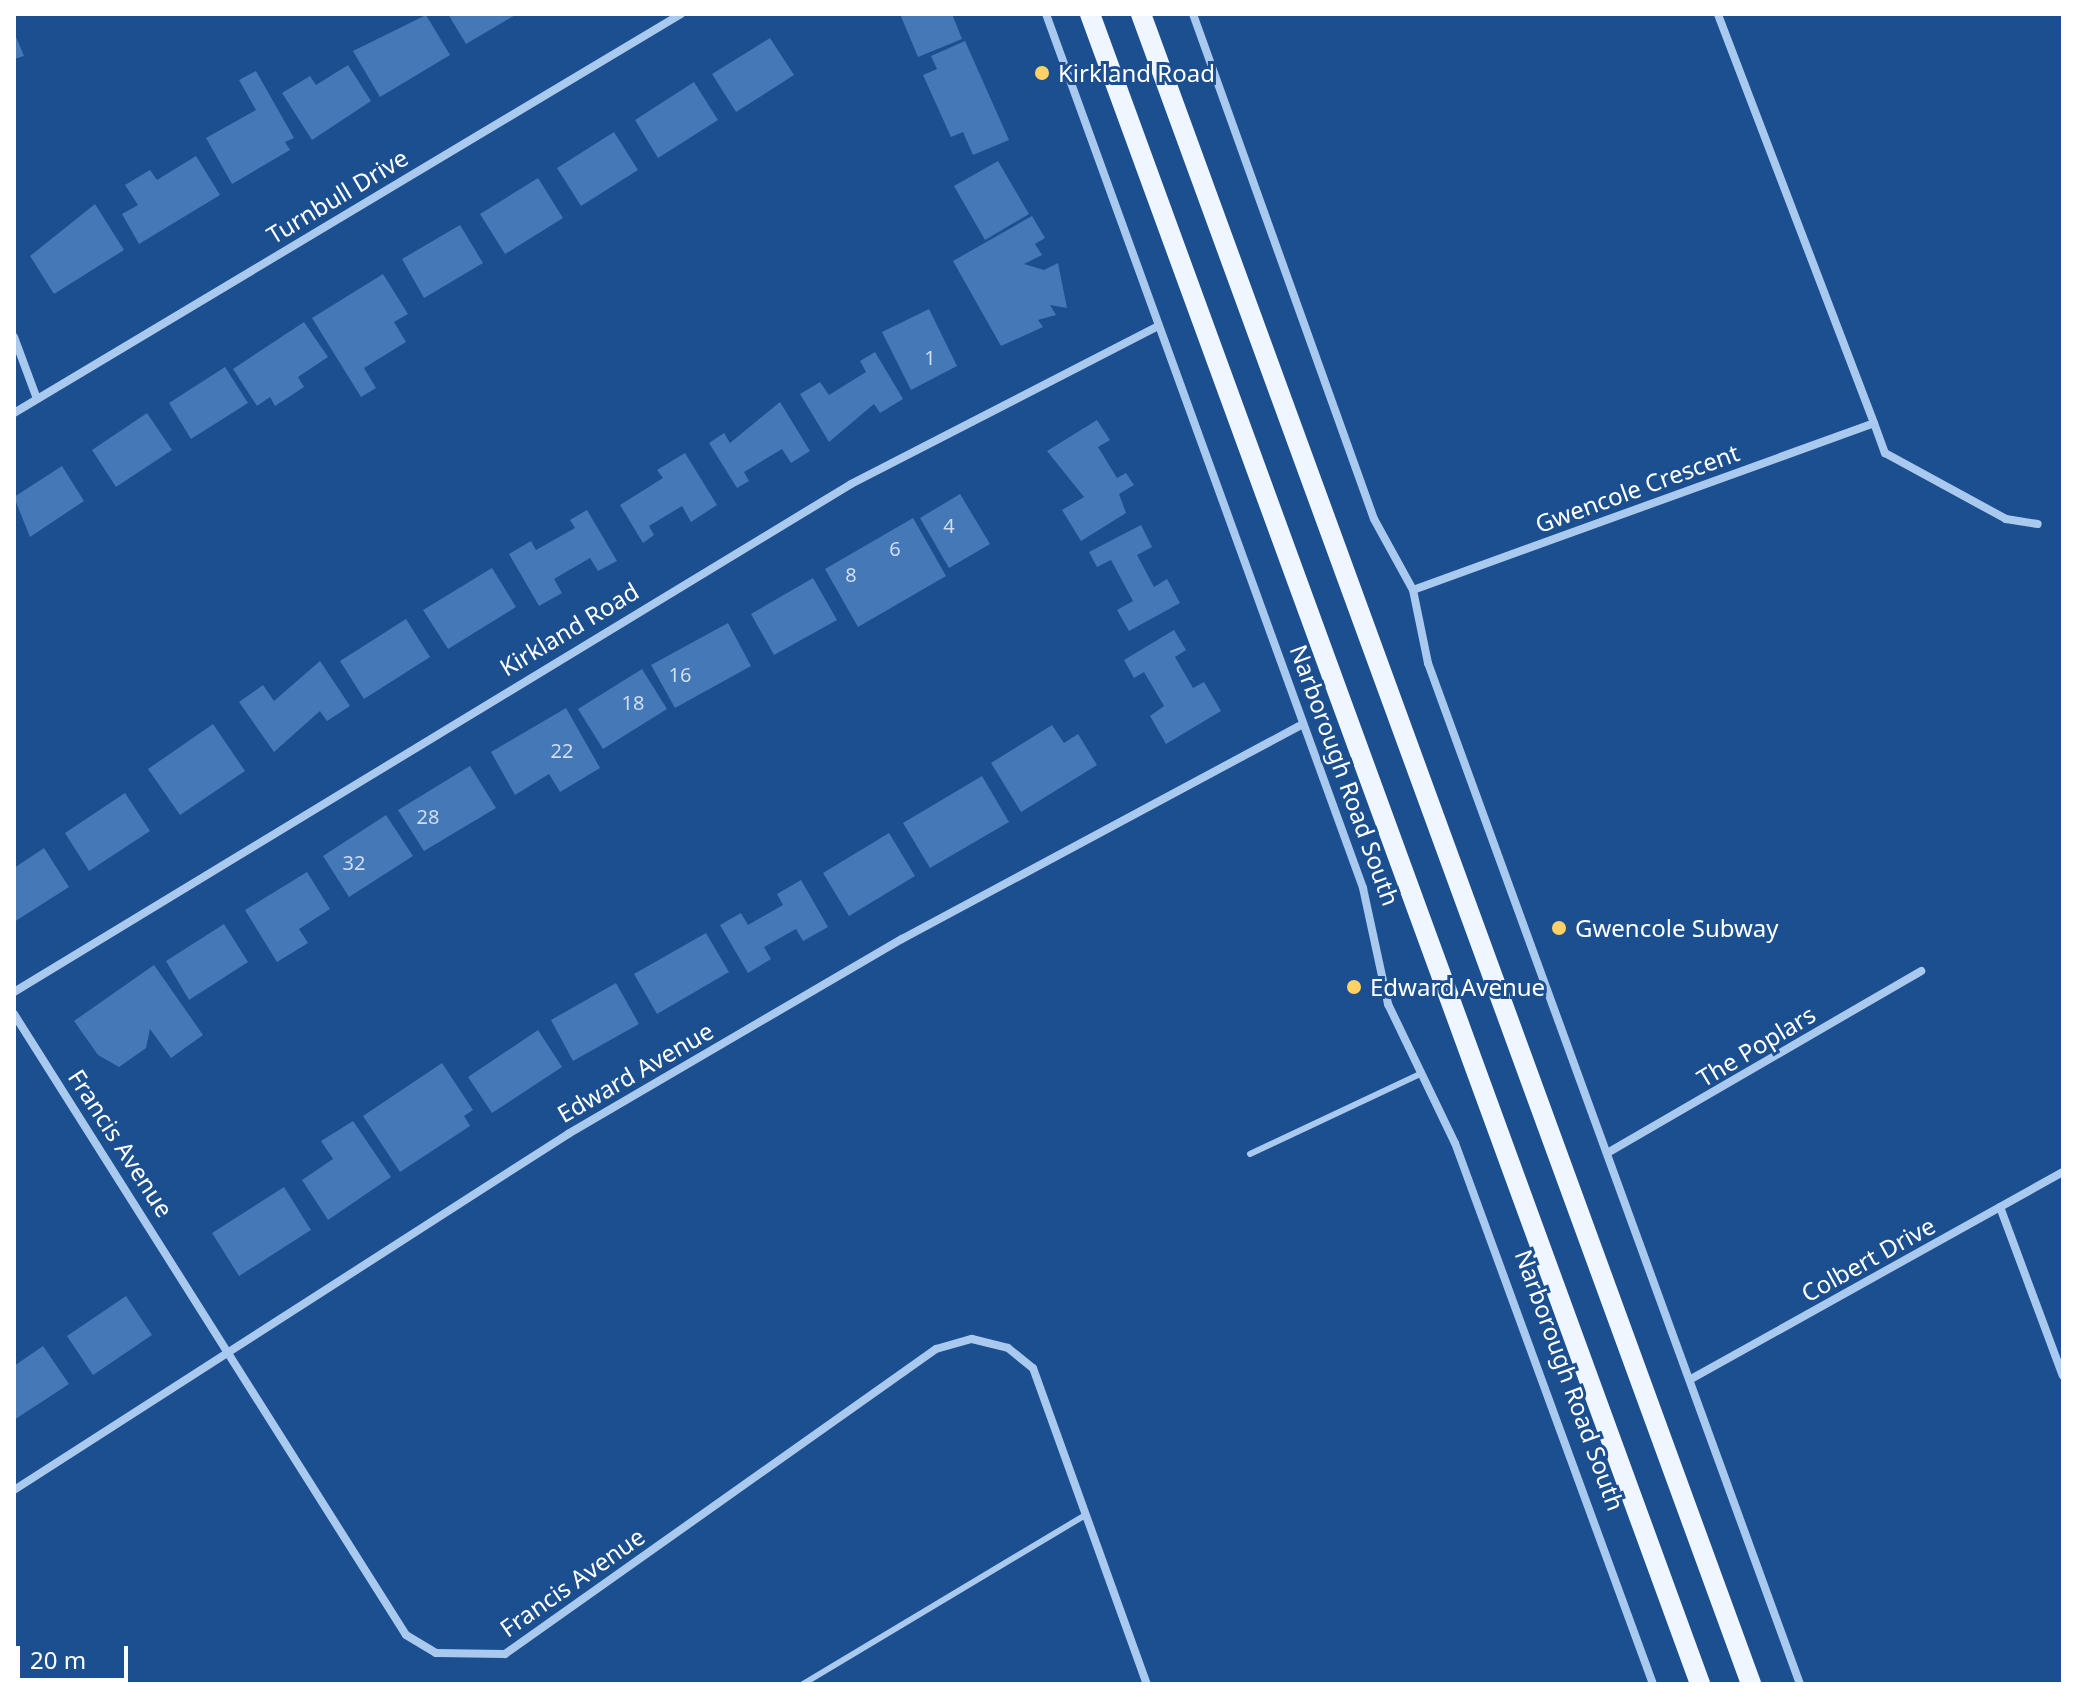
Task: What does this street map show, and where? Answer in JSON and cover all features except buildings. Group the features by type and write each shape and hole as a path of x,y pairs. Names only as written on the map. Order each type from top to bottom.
{"main road":[{"name":"Narborough Road South","path":"1090,14 1700,1684"},
{"path":"1141,14 1751,1684"}],"street":[{"name":"Turnbull Drive","path":"14,413 681,14"},
{"name":"Narborough Road South","path":"1046,14 1300,726 1363,888 1388,1004 1455,1143 1653,1684"},
{"path":"1193,14 1374,519 1413,590 1428,663 1609,1152 1800,1684"},
{"path":"1718,14 1885,453 2006,519 2038,524"},
{"name":"Kirkland Road","path":"14,992 851,484 1158,326"},
{"path":"14,337 37,399"},
{"name":"Gwencole Crescent","path":"1413,590 1874,423"},
{"name":"Edward Avenue","path":"14,1490 568,1134 902,939 1300,726"},
{"name":"The Poplars","path":"1609,1152 1921,971"},
{"name":"Francis Avenue","path":"14,1014 232,1352 406,1635 436,1653 505,1654 936,1349 972,1339 1008,1348 1033,1368 1147,1684"},
{"name":"Colbert Drive","path":"1691,1379 2063,1172"},
{"path":"2000,1207 2063,1376"}],"lane":[{"path":"1250,1154 1420,1074"},
{"path":"803,1684 1084,1516"}],"place":[{"name":"Kirkland Road","path":"1042,73"},
{"name":"Gwencole Subway","path":"1559,928"},
{"name":"Edward Avenue","path":"1354,987"}]}
